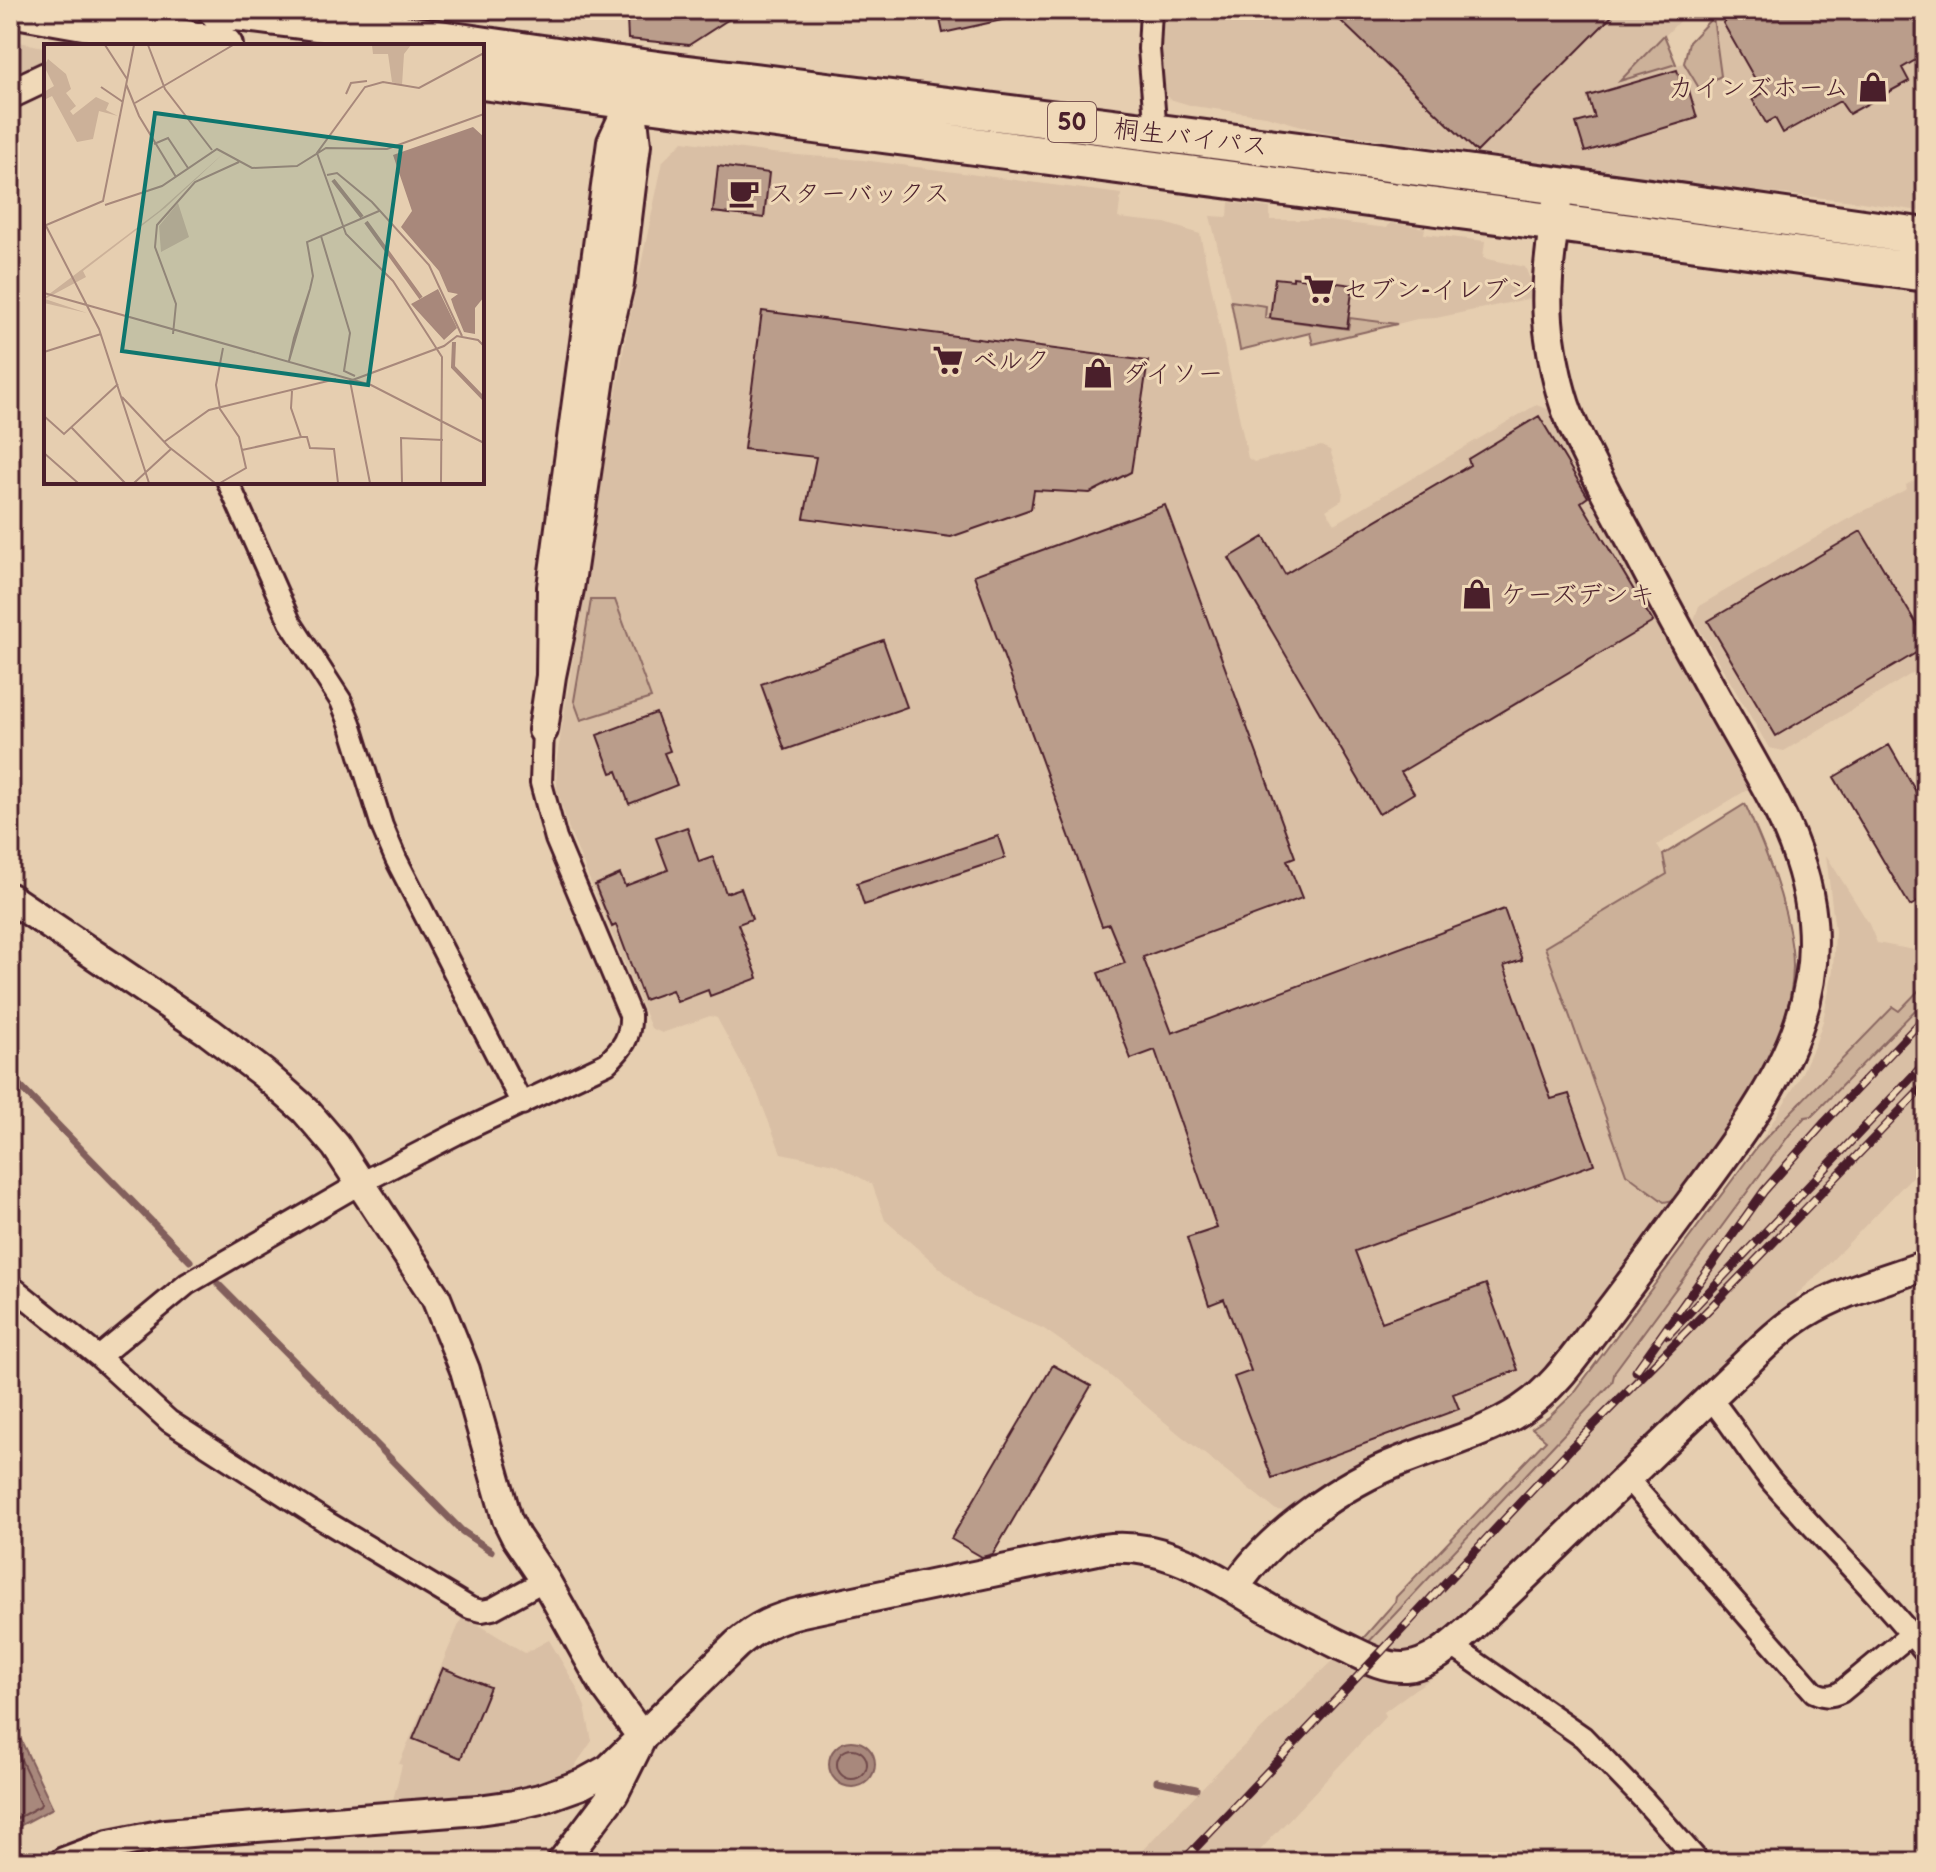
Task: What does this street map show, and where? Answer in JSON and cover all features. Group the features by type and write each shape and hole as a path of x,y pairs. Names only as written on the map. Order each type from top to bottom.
{"highway":[{"path":"22,10 212,44"},
{"name":"桐生バイパス","path":"240,11 420,44"},
{"name":"桐生バイパス","path":"484,56 633,83 1555,222 1926,273"},
{"name":"桐生バイパス","path":"484,81 633,83 1156,133 1560,185 1926,237"}],"street":[{"path":"1151,10 1149,49 1156,133"},
{"path":"10,94 44,78"},
{"path":"99,1357 187,1284 361,1183 607,1063 627,1039 631,1028 630,1015 556,839 541,783 543,730 551,676 569,589 605,344 619,284 636,145 633,83"},
{"path":"1235,1588 1247,1570 1288,1531 1343,1489 1374,1472 1508,1419 1540,1396 1557,1379 1770,1089 1797,1034 1805,1006 1811,979 1811,905 1791,834 1667,610 1569,418 1549,334 1547,288 1560,185"},
{"path":"229,484 290,622 341,701 396,859 522,1104"},
{"path":"10,898 209,1032 263,1073 305,1110 336,1146 436,1298 465,1370 507,1519 516,1537 545,1580 604,1685 642,1737"},
{"path":"64,1862 109,1845 165,1834 478,1810 540,1799 582,1784 609,1769 737,1644 759,1627 783,1616 1117,1547 1146,1550 1200,1567 1283,1616 1373,1661 1394,1667 1414,1665 1451,1645 1765,1345 1803,1315 1839,1296 1926,1265"},
{"path":"10,1285 99,1357 169,1421 325,1521 470,1608 482,1611 492,1609 545,1580"},
{"path":"1710,1398 1762,1470 1840,1553 1926,1653"},
{"path":"1627,1478 1814,1692 1823,1696 1841,1692 1911,1634"},
{"path":"1451,1645 1583,1737 1699,1862"},
{"path":"562,1862 614,1793 642,1737"}],"shaded area":[{"path":"1239,10 1690,10 1622,80 1684,63 1700,88 1721,75 1713,17 1720,10 1926,10 1926,212 1320,131 1266,116 1193,106 1170,99 1159,79 1158,22 1217,18"},
{"path":"1713,17 1721,76 1699,88 1684,63 1689,42"},
{"path":"1664,35 1676,64 1620,81"},
{"path":"10,40 43,47 44,63 10,79"},
{"path":"683,141 772,153 863,160 1121,194 1118,218 1165,223 1200,234 1248,458 1254,462 1321,446 1330,450 1343,490 1342,500 1326,510 1335,524 1536,405 1554,411 1755,785 1657,845 1663,855 1745,804 1768,855 1778,887 1793,951 1793,971 1792,990 1747,1097 1557,1361 1519,1395 1486,1415 1354,1465 1326,1480 1287,1511 1276,1510 1107,1373 1044,1329 973,1297 885,1220 872,1184 835,1164 781,1153 757,1092 717,1018 710,1016 662,1033 651,1028 569,830 557,790 556,763 625,340 663,161"},
{"path":"1229,202 1270,208 1270,220 1322,220 1387,228 1390,223 1425,228 1424,234 1485,241 1483,258 1525,267 1529,277 1535,277 1532,298 1397,324 1350,318 1348,330 1265,318 1266,306 1231,301 1210,216 1228,217"},
{"path":"1231,301 1266,306 1265,318 1348,329 1350,318 1397,324 1313,344 1310,333 1240,350"},
{"path":"1926,474 1926,665 1784,751 1769,748 1694,620 1699,606 1846,520 1907,489 1906,485"},
{"path":"591,600 615,600 651,698 581,720 574,701"},
{"path":"1745,804 1768,857 1785,912 1792,950 1792,984 1785,1017 1755,1083 1674,1200 1664,1202 1626,1174 1545,947 1667,874 1663,855"},
{"path":"1826,855 1868,922 1877,943 1914,950 1926,962 1926,1162 1796,1295 1799,1302 1533,1554 1497,1580 1464,1617 1428,1647 1404,1656 1359,1643 1396,1597 1546,1440 1532,1428 1573,1394 1757,1147 1799,1079 1823,1021 1833,970 1835,931"},
{"path":"1926,983 1926,999 1812,1116 1805,1117 1790,1134 1615,1371 1612,1383 1365,1646 1359,1643 1396,1597 1546,1440 1532,1428 1573,1394 1757,1147 1893,1007 1899,1011"},
{"path":"463,1615 525,1653 549,1640 577,1688 585,1707 592,1741 572,1770 533,1787 392,1804 402,1765 399,1764"},
{"path":"1337,1656 1453,1665 1384,1712 1386,1716 1249,1862 1131,1862 1223,1766"}],"water":[{"path":"10,1717 53,1808 10,1831"},
{"path":"852,1741 869,1747 875,1764 869,1781 852,1787 835,1781 829,1764 835,1747"}],"building":[{"path":"664,10 743,10 689,45 628,39 627,18"},
{"path":"938,10 1010,10 1011,18 943,33"},
{"path":"1349,10 1618,10 1477,152 1339,19"},
{"path":"1735,10 1926,10 1926,54 1902,68 1909,81 1849,114 1840,101 1783,133 1775,118 1766,123 1752,99 1763,93 1723,23"},
{"path":"1677,70 1683,88 1688,87 1697,118 1585,152 1576,123 1595,118 1588,96"},
{"path":"718,166 769,173 764,218 713,212"},
{"path":"1293,277 1353,285 1347,328 1270,318 1275,278 1293,280"},
{"path":"762,311 1148,361 1131,472 1090,493 1034,490 1031,509 951,537 804,518 816,457 744,449"},
{"name":"ケーズデンキ","path":"1539,416 1588,497 1581,502 1653,622 1401,772 1414,793 1379,814 1229,558 1264,537 1285,574 1470,465 1468,459"},
{"path":"1165,505 1295,857 1287,860 1302,898 1143,957 1172,1033 1504,909 1522,960 1504,966 1551,1099 1569,1094 1594,1164 1355,1251 1382,1322 1486,1284 1518,1370 1453,1394 1459,1409 1272,1478 1234,1377 1251,1371 1224,1299 1209,1305 1187,1238 1217,1228 1155,1050 1131,1059 1098,973 1125,963 1109,924 1102,926 974,575"},
{"path":"1861,531 1926,640 1926,647 1776,736 1708,621"},
{"path":"883,640 907,707 785,750 761,684"},
{"path":"656,713 670,751 664,753 677,785 629,804 617,771 611,773 597,735"},
{"path":"1889,745 1926,809 1926,897 1910,906 1834,777"},
{"path":"687,827 699,862 713,857 726,893 741,888 752,919 738,924 758,978 710,996 708,990 677,1002 672,990 644,1000 616,925 612,927 595,885 620,874 625,886 668,870 656,838"},
{"path":"998,836 1005,858 864,905 857,883"},
{"path":"1053,1365 1091,1386 993,1554 982,1557 951,1539"},
{"path":"443,1668 490,1687 461,1758 413,1739"}],"waterway":[{"path":"10,1076 190,1261"},
{"path":"218,1284 462,1531 491,1551"},
{"path":"1157,1781 1196,1789"}],"railway":[{"path":"1636,1371 1764,1191 1926,1016"},
{"path":"1668,1335 1926,1062"},
{"path":"1182,1862 1571,1448 1926,1084"}],"place":[{"name":"カインズホーム","path":"1873,87"},
{"name":"スターバックス","path":"744,193"},
{"name":"セブン-イレブン","path":"1319,289"},
{"name":"ベルク","path":"948,360"},
{"name":"ダイソー","path":"1098,373"},
{"name":"ケーズデンキ","path":"1477,594"}]}
